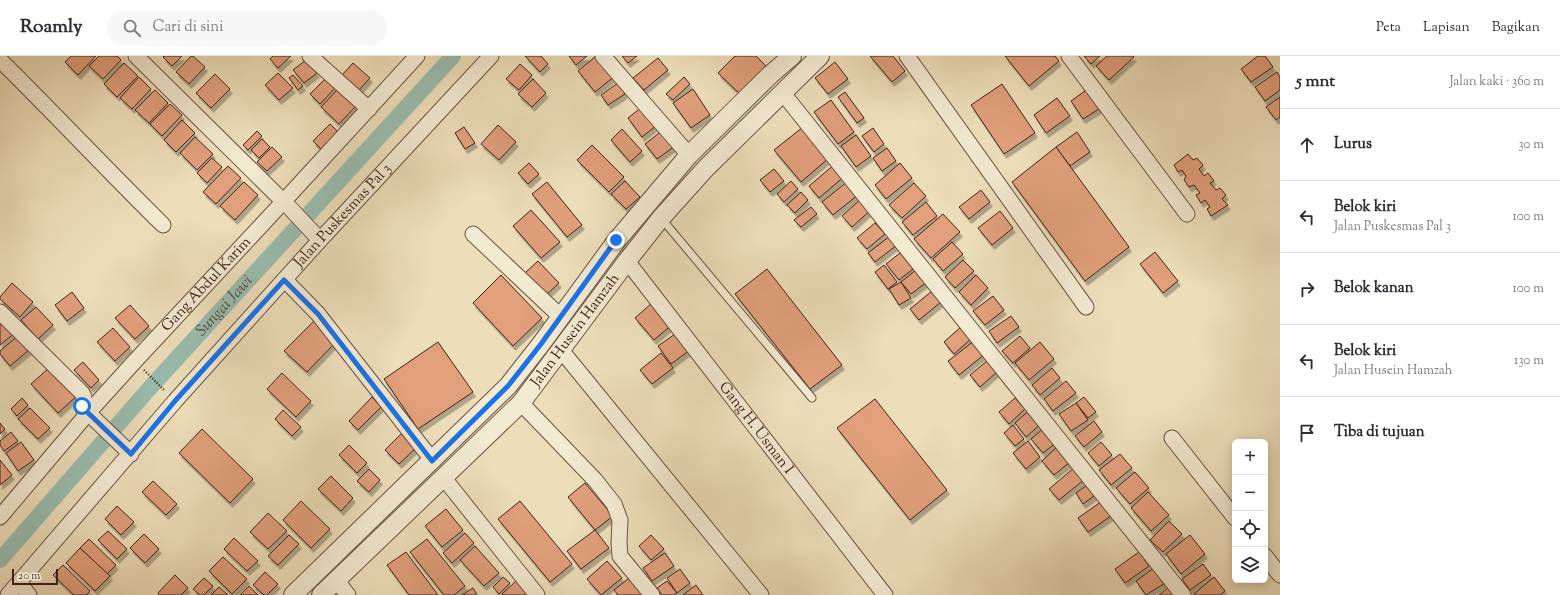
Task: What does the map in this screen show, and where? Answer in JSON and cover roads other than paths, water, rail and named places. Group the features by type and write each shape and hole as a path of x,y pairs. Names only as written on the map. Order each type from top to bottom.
{"street":[{"path":"136,56 317,236"},
{"path":"310,56 369,109"},
{"name":"Gang Abdul Karim","path":"0,517 88,413 286,205 417,56"},
{"name":"Jalan Puskesmas Pal 3","path":"8,595 131,454 175,401 284,280 317,236 491,56"},
{"path":"603,56 689,155"},
{"name":"Jalan Husein Hamzah","path":"293,595 508,386 616,240 689,155 770,75 792,56"},
{"name":"Jalan Husein Hamzah","path":"321,595 521,403 626,261 661,218 706,168 820,56"},
{"path":"907,56 1086,307"},
{"path":"1069,56 1187,214"},
{"path":"0,60 54,113 100,163 163,225"},
{"path":"782,92 1182,595"},
{"path":"473,234 560,317"},
{"name":"Gang H. Usman I","path":"626,261 885,595"},
{"path":"284,280 323,320 432,461"},
{"path":"0,312 82,393 84,398 83,408 131,454"},
{"path":"561,350 761,595"},
{"path":"521,403 595,480 614,504 620,520 620,556 652,595"},
{"path":"1172,438 1232,514"},
{"path":"443,477 537,595"},
{"path":"1268,560 1280,575"},
{"path":"336,580 348,595"},
{"path":"19,582 29,595"}],"lane":[{"path":"661,218 812,398"}],"waterway":[{"name":"Sungai Jawi","path":"0,560 148,390 453,56"}]}
